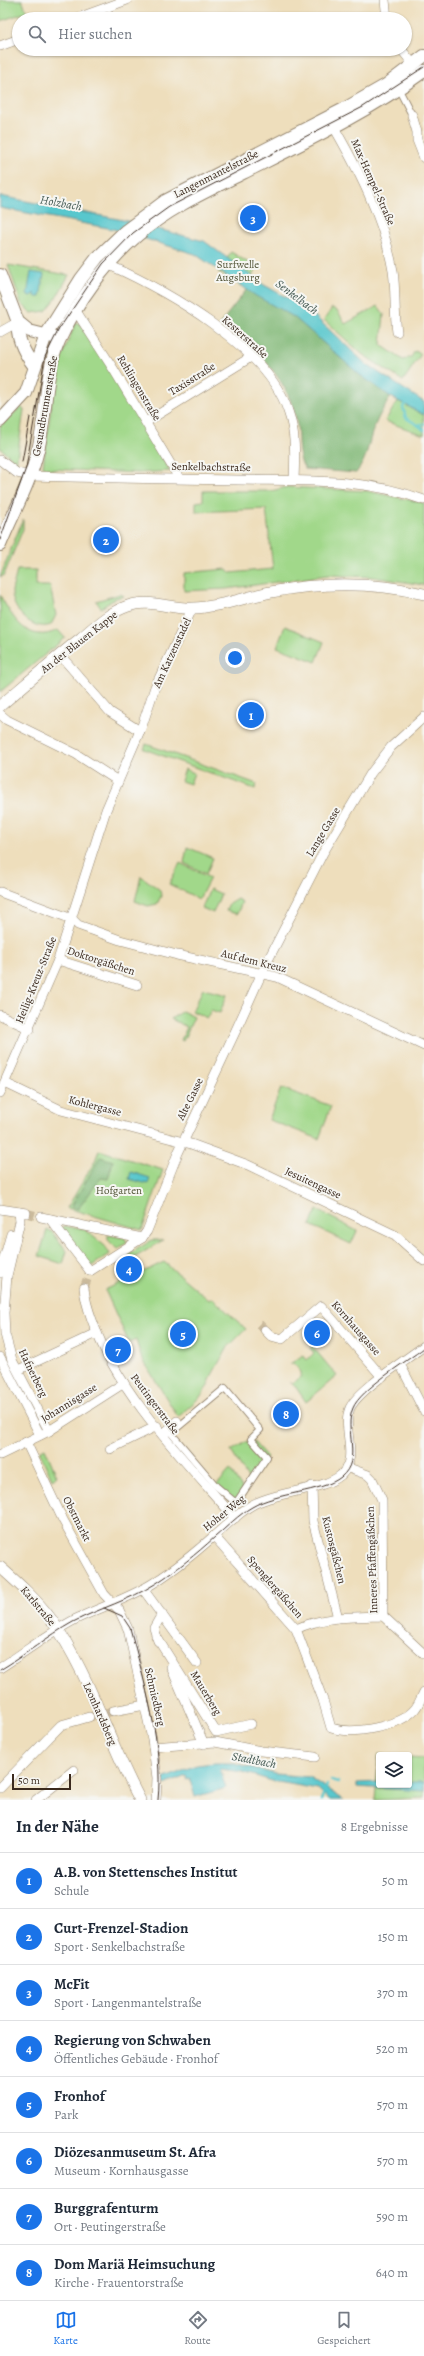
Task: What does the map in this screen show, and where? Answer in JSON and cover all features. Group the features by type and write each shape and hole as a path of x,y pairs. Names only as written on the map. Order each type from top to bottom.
{"main road":[{"name":"Langenmantelstraße","path":"60,340 76,311 109,265 138,235 149,226 191,199 332,122 386,85 424,56"},
{"name":"Langenmantelstraße","path":"0,421 26,393 34,366 46,335 83,276 97,258 135,222 173,196 399,90 424,72"},
{"path":"0,275 18,322 17,330 27,356 34,366"},
{"path":"18,322 29,331 60,340"},
{"name":"Gesundbrunnenstraße","path":"0,545 31,476 43,428 48,381 60,340"}],"street":[{"path":"95,12 128,0"},
{"path":"385,0 386,12"},
{"path":"0,46 12,42"},
{"path":"407,56 413,64"},
{"path":"399,90 412,115 417,132 417,140 424,158"},
{"name":"Max-Hempel-Straße","path":"332,122 358,174 383,234 393,272 397,332"},
{"name":"Kesterstraße","path":"109,265 140,280 194,311 237,343 269,376 281,394 288,410 293,429 294,480"},
{"name":"Rehlingenstraße","path":"76,311 146,422 179,478"},
{"path":"0,332 18,322"},
{"name":"Taxisstraße","path":"146,422 251,357"},
{"name":"Senkelbachstraße","path":"0,460 17,473 31,476 294,480 369,486 401,491 424,500"},
{"path":"17,473 24,494"},
{"name":"Am Katzenstadel","path":"72,919 101,824 140,731 155,687 192,608 227,604 269,592 336,584 373,586 424,594"},
{"name":"An der Blauen Kappe","path":"0,706 100,623 128,606 150,603 192,608"},
{"path":"60,655 110,712 140,731"},
{"path":"0,714 6,720 76,754 118,781"},
{"name":"Lange Gasse","path":"262,972 323,853 371,773 391,747 424,717"},
{"name":"Auf dem Kreuz","path":"0,892 72,919 78,925 120,940 177,955 262,972 291,982 424,1046"},
{"name":"Heilig-Kreuz-Straße","path":"0,1093 30,1029 58,960 72,919"},
{"name":"Doktorgäßchen","path":"58,960 137,985"},
{"name":"Alte Gasse","path":"142,1238 183,1142 262,972"},
{"path":"0,1015 30,1029"},
{"name":"Kohlergasse","path":"5,1083 61,1110 183,1142"},
{"name":"Jesuitengasse","path":"183,1142 248,1165 395,1235 424,1261"},
{"path":"0,1209 22,1212 0,1273"},
{"name":"Hafnerberg","path":"22,1212 7,1276 4,1313 8,1349 49,1430"},
{"path":"45,1218 142,1238 89,1272 45,1218"},
{"name":"Peutingerstraße","path":"84,1288 84,1298 104,1351 124,1383 198,1478 235,1518"},
{"name":"Kornhausgasse","path":"268,1333 282,1338 321,1306 382,1377"},
{"path":"18,1370 97,1333"},
{"path":"346,1467 350,1454 348,1424 351,1406 359,1396 382,1377 424,1346"},
{"path":"0,1357 40,1435"},
{"path":"400,1364 424,1411"},
{"name":"Johannisgasse","path":"0,1455 49,1430 124,1383"},
{"path":"225,1388 260,1430 251,1439 266,1457 236,1503 216,1486 171,1433 225,1388"},
{"path":"164,1435 177,1421"},
{"path":"110,1449 157,1426"},
{"name":"Obstmarkt","path":"26,1442 63,1520 104,1594 113,1604"},
{"name":"Hoher Weg","path":"0,1668 80,1617 113,1604 143,1589 172,1570 246,1508 264,1500 334,1479 346,1467"},
{"name":"Inneres Pfaffengäßchen","path":"346,1467 368,1475 372,1479 382,1500 383,1616 424,1654"},
{"name":"Kustosgäßchen","path":"312,1486 313,1521 338,1618"},
{"name":"Spenglergäßchen","path":"214,1536 296,1629 323,1700 331,1728 372,1729 385,1726 415,1709 424,1692"},
{"name":"Karlstraße","path":"0,1567 37,1602 58,1630"},
{"path":"143,1589 197,1663"},
{"name":"Schmiedberg","path":"113,1604 119,1610 128,1629 145,1705 157,1778 156,1800"},
{"path":"156,1636 154,1628 162,1614"},
{"path":"296,1629 312,1622 338,1618 383,1616"},
{"name":"Leonhardsberg","path":"58,1630 82,1674 140,1800"},
{"name":"Mauerberg","path":"156,1636 216,1732 251,1724"},
{"name":"Mauerberg","path":"156,1636 204,1744"},
{"path":"112,1711 145,1705"},
{"path":"0,1788 65,1723 89,1717"},
{"path":"153,1747 221,1743 261,1751 315,1757"},
{"path":"36,1800 74,1770"}],"green space":[{"path":"0,0 22,0 27,12 12,12 12,17 0,21"},
{"name":"Surfwelle Augsburg","path":"231,252 257,268 244,288 218,272"},
{"path":"8,265 69,275 55,300 46,311 31,313 21,303"},
{"path":"247,289 294,317 360,375 391,397 376,423 365,458 356,473 305,469 300,458 296,419 292,404 285,389 268,364 257,353 219,325"},
{"path":"378,306 384,314 381,345 403,360 411,357 415,351 421,354 403,381 362,354 324,320 332,308 338,311 345,324"},
{"path":"75,324 81,324 106,360 170,471 139,473 48,469 43,466 56,370"},
{"path":"398,401 424,415 424,435 385,421"},
{"path":"21,407 24,410 16,465 10,461 12,458 0,448 0,426"},
{"path":"287,487 367,491 424,503 424,585 373,577 328,575 226,589 184,591 184,573 227,569 230,573 273,569 266,509 196,512 196,502 203,501 203,491 271,491"},
{"path":"23,519 23,529 4,575 0,577"},
{"path":"17,570 36,570 36,586 50,586 56,615 51,625 37,625 24,618 19,612 15,605 12,591"},
{"path":"120,594 124,596 116,598 101,608 96,601"},
{"path":"0,595 10,612 22,626 38,634 47,634 58,630 65,638 0,692"},
{"path":"285,626 324,642 316,662 277,647"},
{"path":"146,744 257,784 255,789 144,749"},
{"path":"185,769 194,773 190,784 181,781"},
{"path":"187,847 213,858 206,874 184,863"},
{"path":"180,863 210,878 199,899 169,884"},
{"path":"141,876 160,890 161,896 157,904 148,906 135,901"},
{"path":"210,889 221,894 213,913 202,908"},
{"path":"237,899 242,902 237,914 226,911 229,904"},
{"path":"203,989 227,995 220,1013 211,1010 207,1018 192,1011"},
{"path":"182,1011 194,1017 183,1041 181,1040 187,1027 171,1019"},
{"path":"281,1088 331,1106 319,1139 269,1120"},
{"name":"Hofgarten","path":"99,1150 163,1170 142,1230 67,1208 95,1161"},
{"path":"100,1157 113,1161 108,1179 101,1178 78,1209 71,1207"},
{"path":"317,1210 357,1231 351,1244 310,1225"},
{"path":"65,1226 85,1230 105,1246 110,1254 90,1267 62,1228"},
{"path":"47,1230 52,1232 67,1251 63,1264 39,1256"},
{"path":"108,1235 125,1238 127,1243 117,1249 108,1240"},
{"path":"152,1240 163,1240 126,1263 128,1255"},
{"path":"164,1262 209,1300 212,1298 246,1329 227,1348 212,1375 208,1386 200,1397 178,1417 141,1357 136,1340 129,1343 105,1290"},
{"path":"312,1346 337,1376 306,1402 295,1386 289,1382 293,1383 301,1377 301,1372 294,1364 290,1364 303,1355 307,1360 314,1353 310,1348"},
{"path":"251,1439 267,1457 250,1482 231,1451"},
{"path":"45,1448 57,1476 52,1479 39,1451"},
{"path":"230,1470 244,1491 236,1503 216,1486"},
{"path":"412,1757 424,1758 424,1798 375,1800 376,1788 412,1788"}],"water":[{"path":"0,196 123,220 204,241 264,285 306,308 367,365 424,402 424,415 391,397 360,375 294,317 256,296 195,254 113,229 0,208"},
{"path":"31,272 44,274 40,297 36,297 34,293 31,296 27,295"},
{"path":"131,1172 150,1178 148,1184 129,1179"},
{"path":"235,1763 275,1774 309,1777 344,1800 330,1800 318,1789 272,1781 243,1772 220,1769 226,1788 195,1797 190,1779 187,1780 186,1776 165,1785 163,1779 197,1765"},
{"path":"376,1782 376,1788 412,1788 412,1782 424,1782 424,1791 357,1787 357,1783"}],"waterway":[{"path":"406,402 403,407 406,418 418,425 424,424"},
{"path":"418,425 424,430"},
{"path":"331,1780 338,1782"},
{"name":"Stadtbach","path":"321,1800 327,1785"}],"tunnel":[{"path":"26,1213 41,1217"},
{"path":"84,1288 89,1274"},
{"path":"259,1324 265,1330"},
{"path":"89,1717 113,1711"}],"tram line":[{"path":"0,540 26,468 45,357 59,329 103,264 133,233 169,207 363,107 424,67"},
{"path":"22,462 30,417"},
{"path":"0,1670 73,1622 135,1595 155,1584 186,1562 237,1517 252,1507 274,1498 311,1490 341,1477 351,1462 352,1453 350,1426 353,1408 357,1401 374,1385 424,1348"},
{"path":"104,1608 122,1616 130,1628 152,1714 158,1758 158,1800"}],"place":[{"name":"McFit","path":"253,218"},
{"name":"Curt-Frenzel-Stadion","path":"106,540"},
{"name":"A.B. von Stettensches Institut","path":"251,715"},
{"name":"Regierung von Schwaben","path":"129,1269"},
{"name":"Diözesanmuseum St. Afra","path":"317,1333"},
{"name":"Fronhof","path":"183,1334"},
{"name":"Burggrafenturm","path":"118,1350"},
{"name":"Dom Mariä Heimsuchung","path":"286,1414"}],"water label":[{"name":"Holzbach","path":"61,203"},
{"name":"Senkelbach","path":"297,297"}]}
